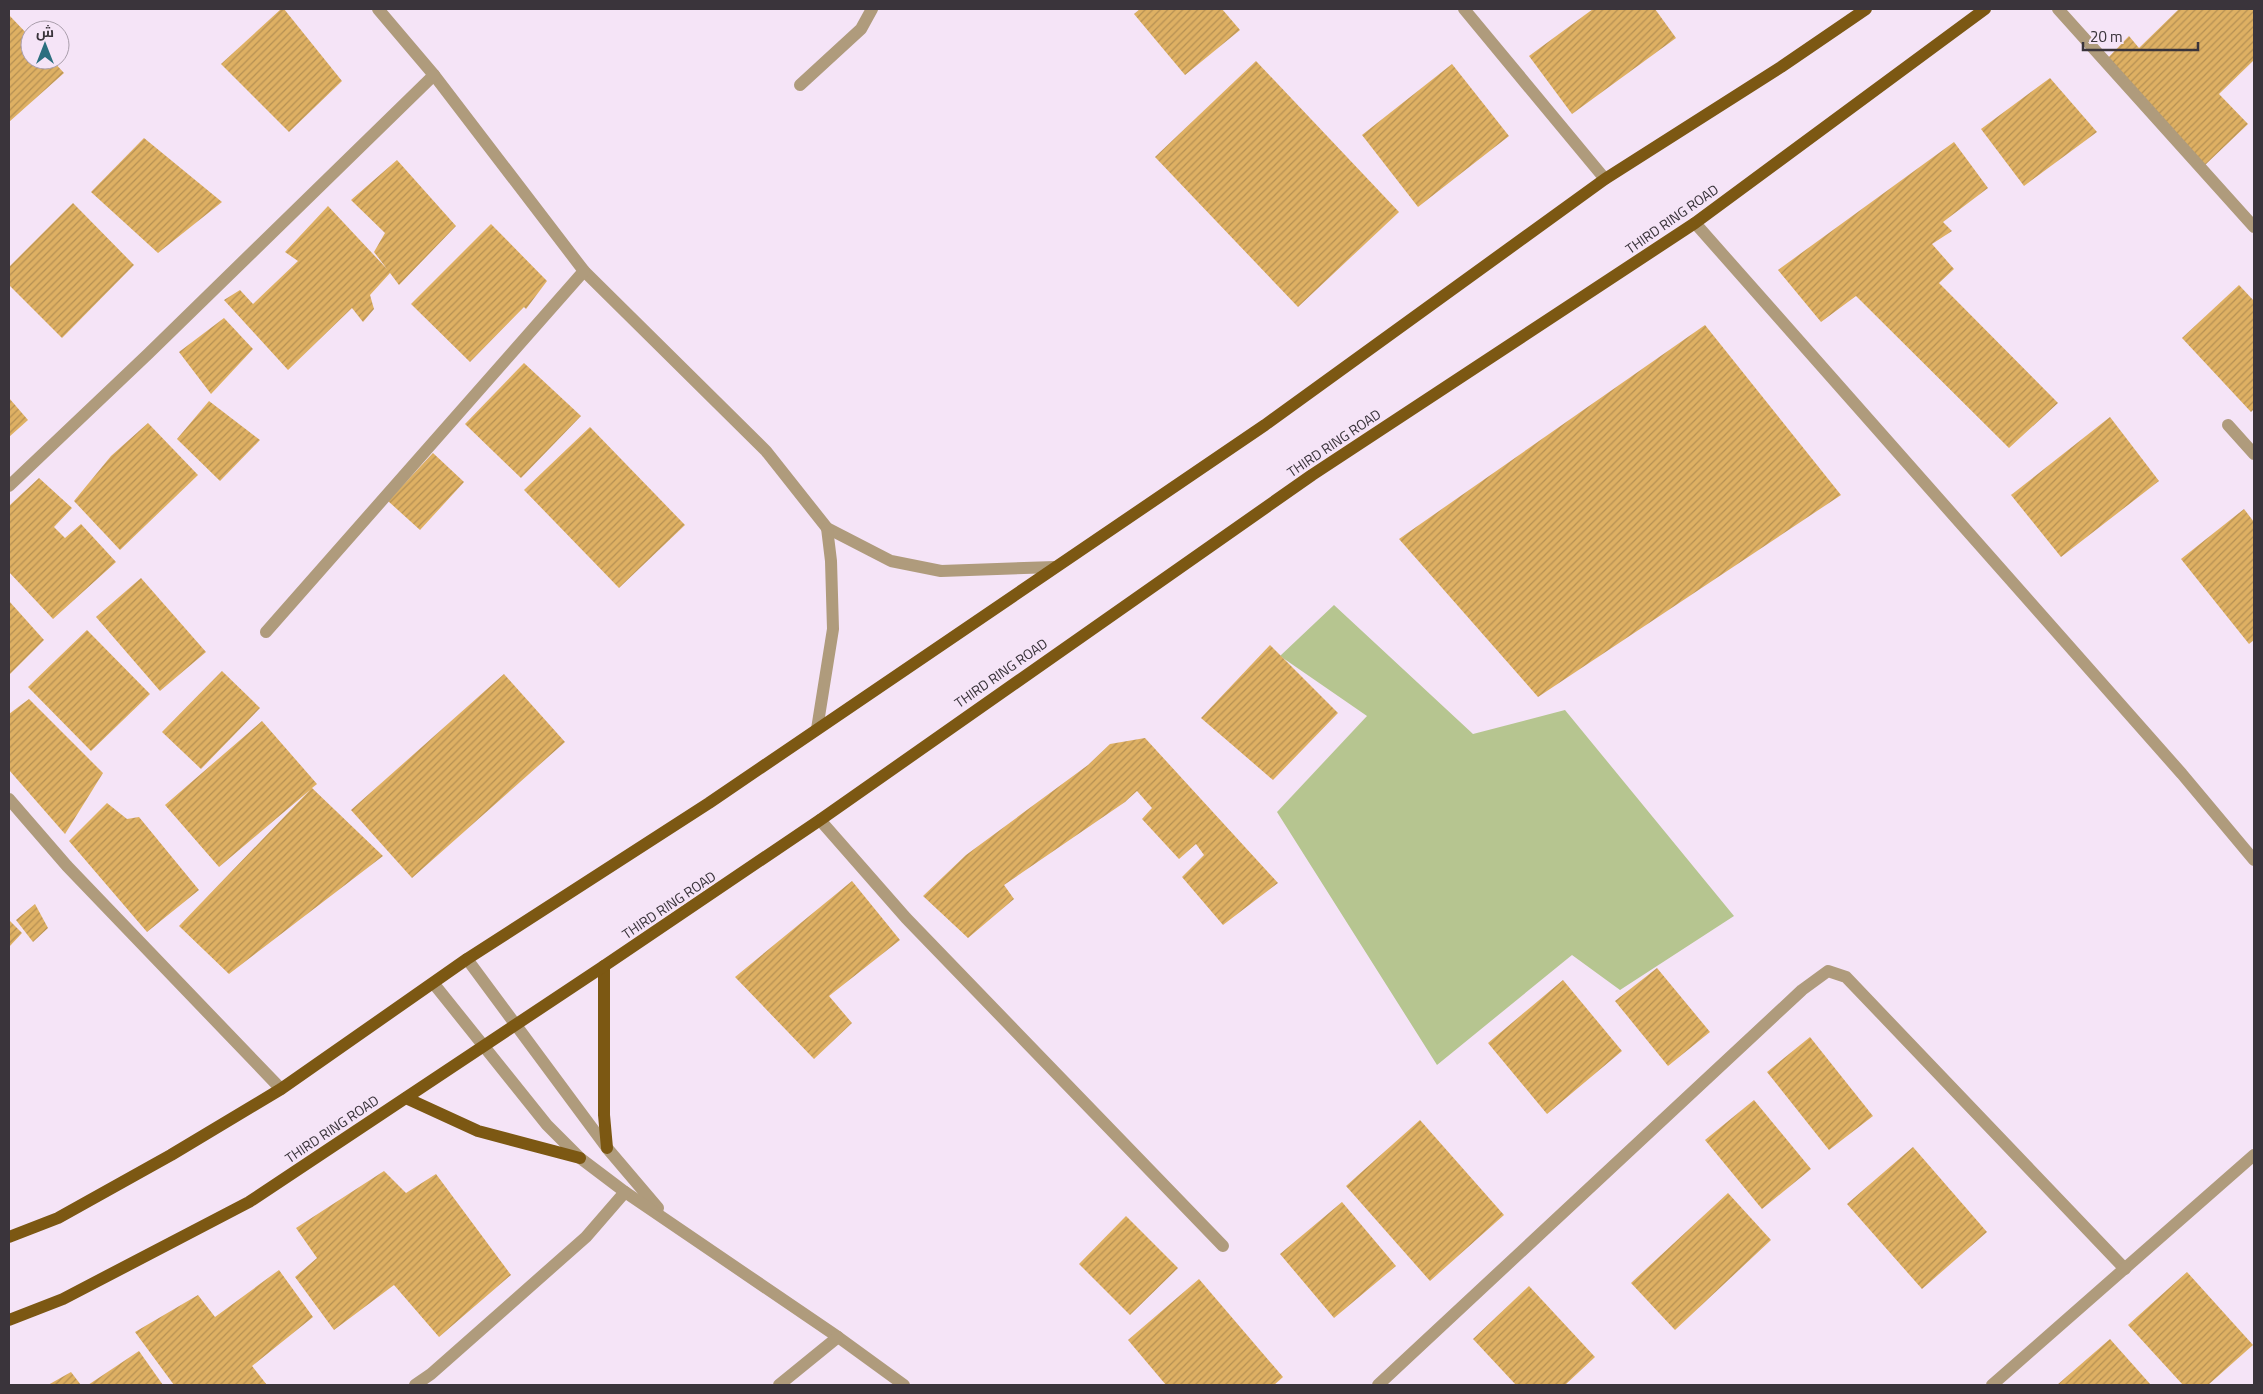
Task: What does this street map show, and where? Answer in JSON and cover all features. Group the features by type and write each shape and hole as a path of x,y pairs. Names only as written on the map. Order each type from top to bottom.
{"main road":[{"path":"9,1237 58,1218 171,1155 281,1089 434,984 467,959 709,803 1265,425 1605,179 1781,67 1866,9"},
{"name":"THIRD RING ROAD","path":"9,1320 63,1299 248,1202 406,1098 820,820 1304,481 1695,223 1984,9"},
{"path":"604,966 604,1116 607,1148"},
{"path":"406,1098 478,1131 580,1158"}],"street":[{"path":"378,9 434,75 584,271 766,451 827,528 891,561 941,571 1055,567"},
{"path":"800,85 861,29 872,9"},
{"path":"1464,9 1605,179"},
{"path":"2058,9 2254,227"},
{"path":"9,486 148,354 434,75"},
{"path":"1695,223 2176,766 2254,860"},
{"path":"266,632 584,271"},
{"path":"2228,425 2254,454"},
{"path":"817,728 833,629 831,561 827,528"},
{"path":"9,799 67,866 281,1089"},
{"path":"820,820 906,918 1223,1246"},
{"path":"467,959 607,1148 666,1218"},
{"path":"1378,1385 1802,990 1822,974 1828,972 1846,976 2125,1269"},
{"path":"434,984 547,1125 580,1158 625,1192 666,1218 904,1385"},
{"path":"1992,1385 2254,1155"},
{"path":"415,1385 431,1374 586,1237 625,1192"},
{"path":"779,1385 838,1337"}],"green space":[{"path":"1334,605 1473,734 1565,710 1734,916 1620,990 1572,955 1437,1065 1277,812 1367,716 1280,656"}],"building":[{"path":"281,9 284,9 342,81 289,132 221,64"},
{"path":"1140,9 1222,9 1240,30 1185,75 1134,14"},
{"path":"1593,9 1655,9 1676,38 1572,114 1529,56"},
{"path":"2179,9 2254,9 2254,60 2219,94 2248,124 2204,166 2105,61 2129,36 2139,48"},
{"path":"9,15 20,27 20,70 61,70 64,73 9,122"},
{"path":"1256,61 1399,212 1298,307 1155,157"},
{"path":"1452,64 1509,136 1418,207 1362,135"},
{"path":"2050,78 2097,132 2024,186 1981,129"},
{"path":"144,138 222,202 158,253 91,192"},
{"path":"1954,142 1988,188 1943,222 1952,231 1932,244 1954,269 1939,283 2058,403 2009,448 1856,296 1821,322 1778,270"},
{"path":"397,160 456,226 399,285 390,273 370,295 374,309 363,322 352,308 288,370 224,300 240,290 253,304 298,261 285,252 328,206 387,269 374,252 385,233 351,200"},
{"path":"73,203 134,265 62,338 9,285 9,267"},
{"path":"491,224 547,281 526,309 524,307 470,362 411,304"},
{"path":"2239,285 2254,301 2254,409 2251,412 2182,338"},
{"path":"224,318 253,349 211,394 179,352"},
{"path":"1705,325 1841,495 1538,697 1399,539"},
{"path":"524,363 581,416 521,478 465,424"},
{"path":"9,398 28,420 9,437"},
{"path":"209,401 260,440 220,481 177,439"},
{"path":"2110,417 2159,481 2061,557 2011,495"},
{"path":"148,423 198,475 120,550 74,501 111,456"},
{"path":"590,427 685,525 619,588 524,490"},
{"path":"433,453 464,482 420,530 388,501"},
{"path":"39,478 72,508 54,527 65,538 81,524 116,562 53,619 9,572 9,506"},
{"path":"2244,509 2254,522 2254,640 2249,644 2181,559"},
{"path":"141,578 206,652 160,691 96,617"},
{"path":"9,601 44,640 9,675"},
{"path":"87,630 150,694 91,751 28,687"},
{"path":"1270,645 1338,713 1273,780 1201,718"},
{"path":"222,671 260,708 201,769 162,732"},
{"path":"504,674 565,742 412,878 351,810"},
{"path":"29,699 103,773 65,834 9,770 9,714"},
{"path":"262,721 317,784 312,788 383,856 229,974 179,926 310,790 219,867 165,805"},
{"path":"1145,738 1278,883 1223,925 1182,877 1204,855 1196,844 1179,859 1142,819 1152,808 1137,791 1125,802 1004,885 1014,899 968,938 923,896 966,855 1088,765 1110,744"},
{"path":"107,803 127,819 139,817 199,890 147,932 69,841"},
{"path":"852,881 900,940 829,996 852,1023 814,1059 735,977"},
{"path":"35,904 48,928 33,942 16,920"},
{"path":"9,920 22,933 9,947"},
{"path":"1657,968 1710,1032 1668,1066 1615,1001"},
{"path":"1563,980 1622,1051 1547,1114 1488,1043"},
{"path":"1810,1037 1873,1116 1829,1150 1767,1072"},
{"path":"1754,1100 1811,1169 1762,1209 1705,1140"},
{"path":"1420,1120 1504,1215 1430,1281 1346,1186"},
{"path":"1913,1147 1987,1232 1922,1289 1847,1204"},
{"path":"384,1171 406,1193 436,1174 511,1275 439,1337 394,1285 334,1330 295,1277 317,1258 296,1228"},
{"path":"1728,1193 1771,1240 1675,1330 1631,1283"},
{"path":"1342,1202 1396,1266 1334,1318 1280,1254"},
{"path":"1126,1216 1178,1268 1130,1315 1079,1264"},
{"path":"279,1270 313,1317 252,1366 267,1385 174,1385 135,1332 198,1295 215,1317"},
{"path":"2187,1272 2253,1345 2208,1385 2183,1385 2128,1325"},
{"path":"1199,1279 1283,1377 1274,1385 1166,1385 1128,1340"},
{"path":"1529,1286 1595,1357 1565,1385 1516,1385 1473,1339"},
{"path":"2110,1339 2151,1385 2057,1385"},
{"path":"139,1351 163,1385 88,1385"},
{"path":"71,1372 81,1385 48,1385"}]}
